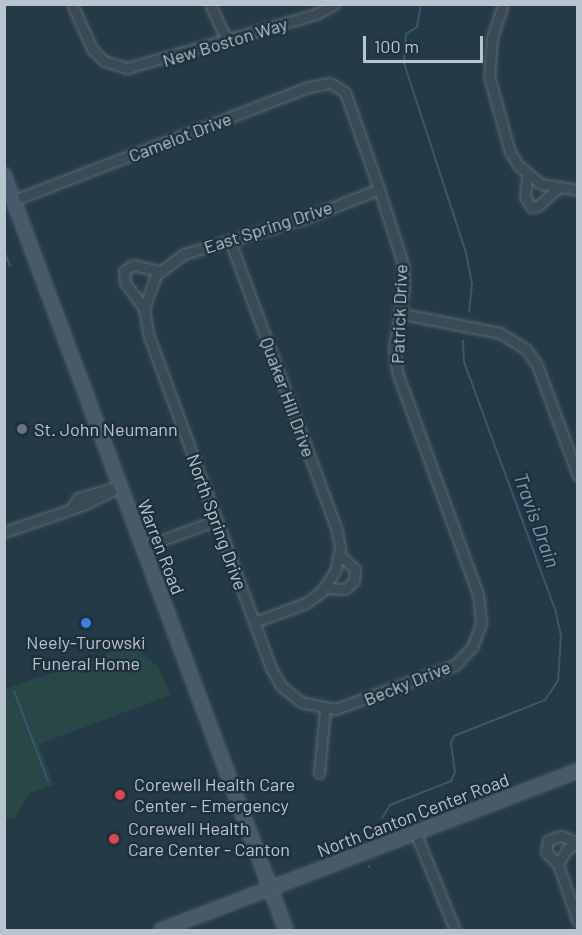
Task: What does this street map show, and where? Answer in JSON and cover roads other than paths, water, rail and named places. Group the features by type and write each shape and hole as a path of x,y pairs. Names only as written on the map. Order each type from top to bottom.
{"main road":[{"name":"Warren Road","path":"4,175 286,930"},
{"name":"North Canton Center Road","path":"161,930 578,771"}],"street":[{"name":"New Boston Way","path":"72,4 92,49 112,65 141,67 227,41 335,4"},
{"path":"210,4 227,41"},
{"path":"503,4 490,48 492,94 510,152 527,175 541,184 557,189 578,190"},
{"name":"Camelot Drive","path":"14,200 309,87 330,83 345,92"},
{"name":"Patrick Drive","path":"345,92 403,264 394,347 397,372 478,594 481,624 477,637"},
{"path":"527,175 528,204 538,206 557,189"},
{"name":"East Spring Drive","path":"150,286 160,271 184,254 303,219 379,189"},
{"name":"Quaker Hill Drive","path":"230,241 336,527 339,554 335,572 324,588 306,603 254,622"},
{"name":"North Spring Drive","path":"144,308 125,284 124,271 133,265 160,271"},
{"name":"North Spring Drive","path":"150,286 144,308 148,333 254,622 281,686 301,702 325,709"},
{"path":"398,313 500,333 526,349 537,365 578,476"},
{"path":"4,532 102,498 120,487"},
{"path":"143,547 217,520"},
{"name":"Quaker Hill Drive","path":"324,588 345,589 354,581 355,569 339,554"},
{"name":"Becky Drive","path":"325,709 351,706 444,671 465,656 477,637"},
{"path":"319,773 325,709"},
{"path":"416,834 455,930"},
{"path":"577,842 561,836 548,840 546,852 558,864 578,922"},
{"path":"558,864 567,849 577,842"}],"waterway":[{"name":"Travis Drain","path":"421,4 417,27 406,34 404,63 466,253 472,284 469,312"},
{"path":"4,251 10,266"},
{"name":"Travis Drain","path":"382,818 390,805 451,781 455,772 451,743 454,736 545,700 558,681 561,636 556,612 464,362 463,341"},
{"path":"14,691 48,781"},
{"name":"Travis Drain","path":"378,833 379,827"}],"place":[{"name":"St. John Neumann","path":"22,429"},
{"name":"Neely-Turowski Funeral Home","path":"86,623"},
{"name":"Corewell Health Care Center - Emergency","path":"120,795"},
{"name":"Corewell Health Care Center - Canton","path":"114,839"}]}
